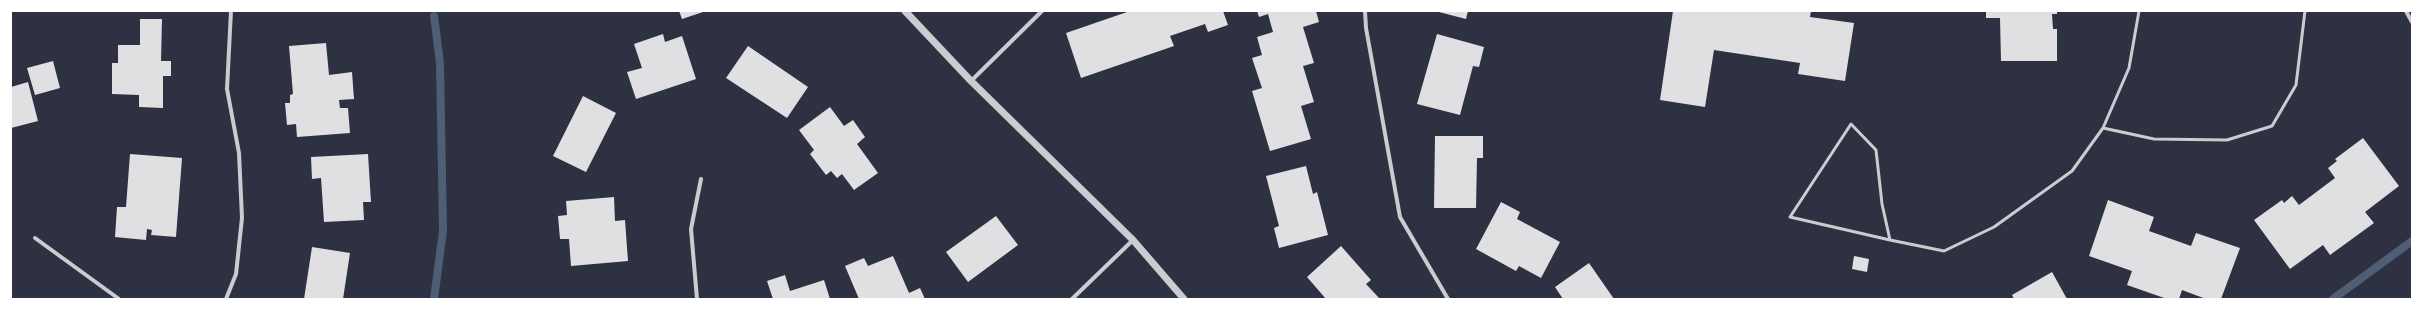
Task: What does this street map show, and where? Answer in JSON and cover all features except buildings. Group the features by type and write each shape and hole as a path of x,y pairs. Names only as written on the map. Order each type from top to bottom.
{"street":[{"path":"226,299 236,274 242,218 239,153 226,89 231,11"},
{"path":"905,11 971,81 1133,240 1184,299"},
{"path":"971,81 1042,11"},
{"path":"1365,11 1366,28 1400,217 1448,299"},
{"path":"2406,11 2412,22"},
{"path":"697,299 691,229 701,179"},
{"path":"35,238 119,299"},
{"path":"1072,299 1133,240"}],"lane":[{"path":"1890,240 1882,204 1876,150 1851,124 1790,217 1890,240 1944,251 1994,227 2072,172 2103,128 2129,68 2138,11"},
{"path":"2103,128 2154,139 2228,140 2272,126 2296,85 2304,11"}],"waterway":[{"path":"434,16 440,63 443,231 434,299"},
{"path":"2333,299 2412,241"}]}
